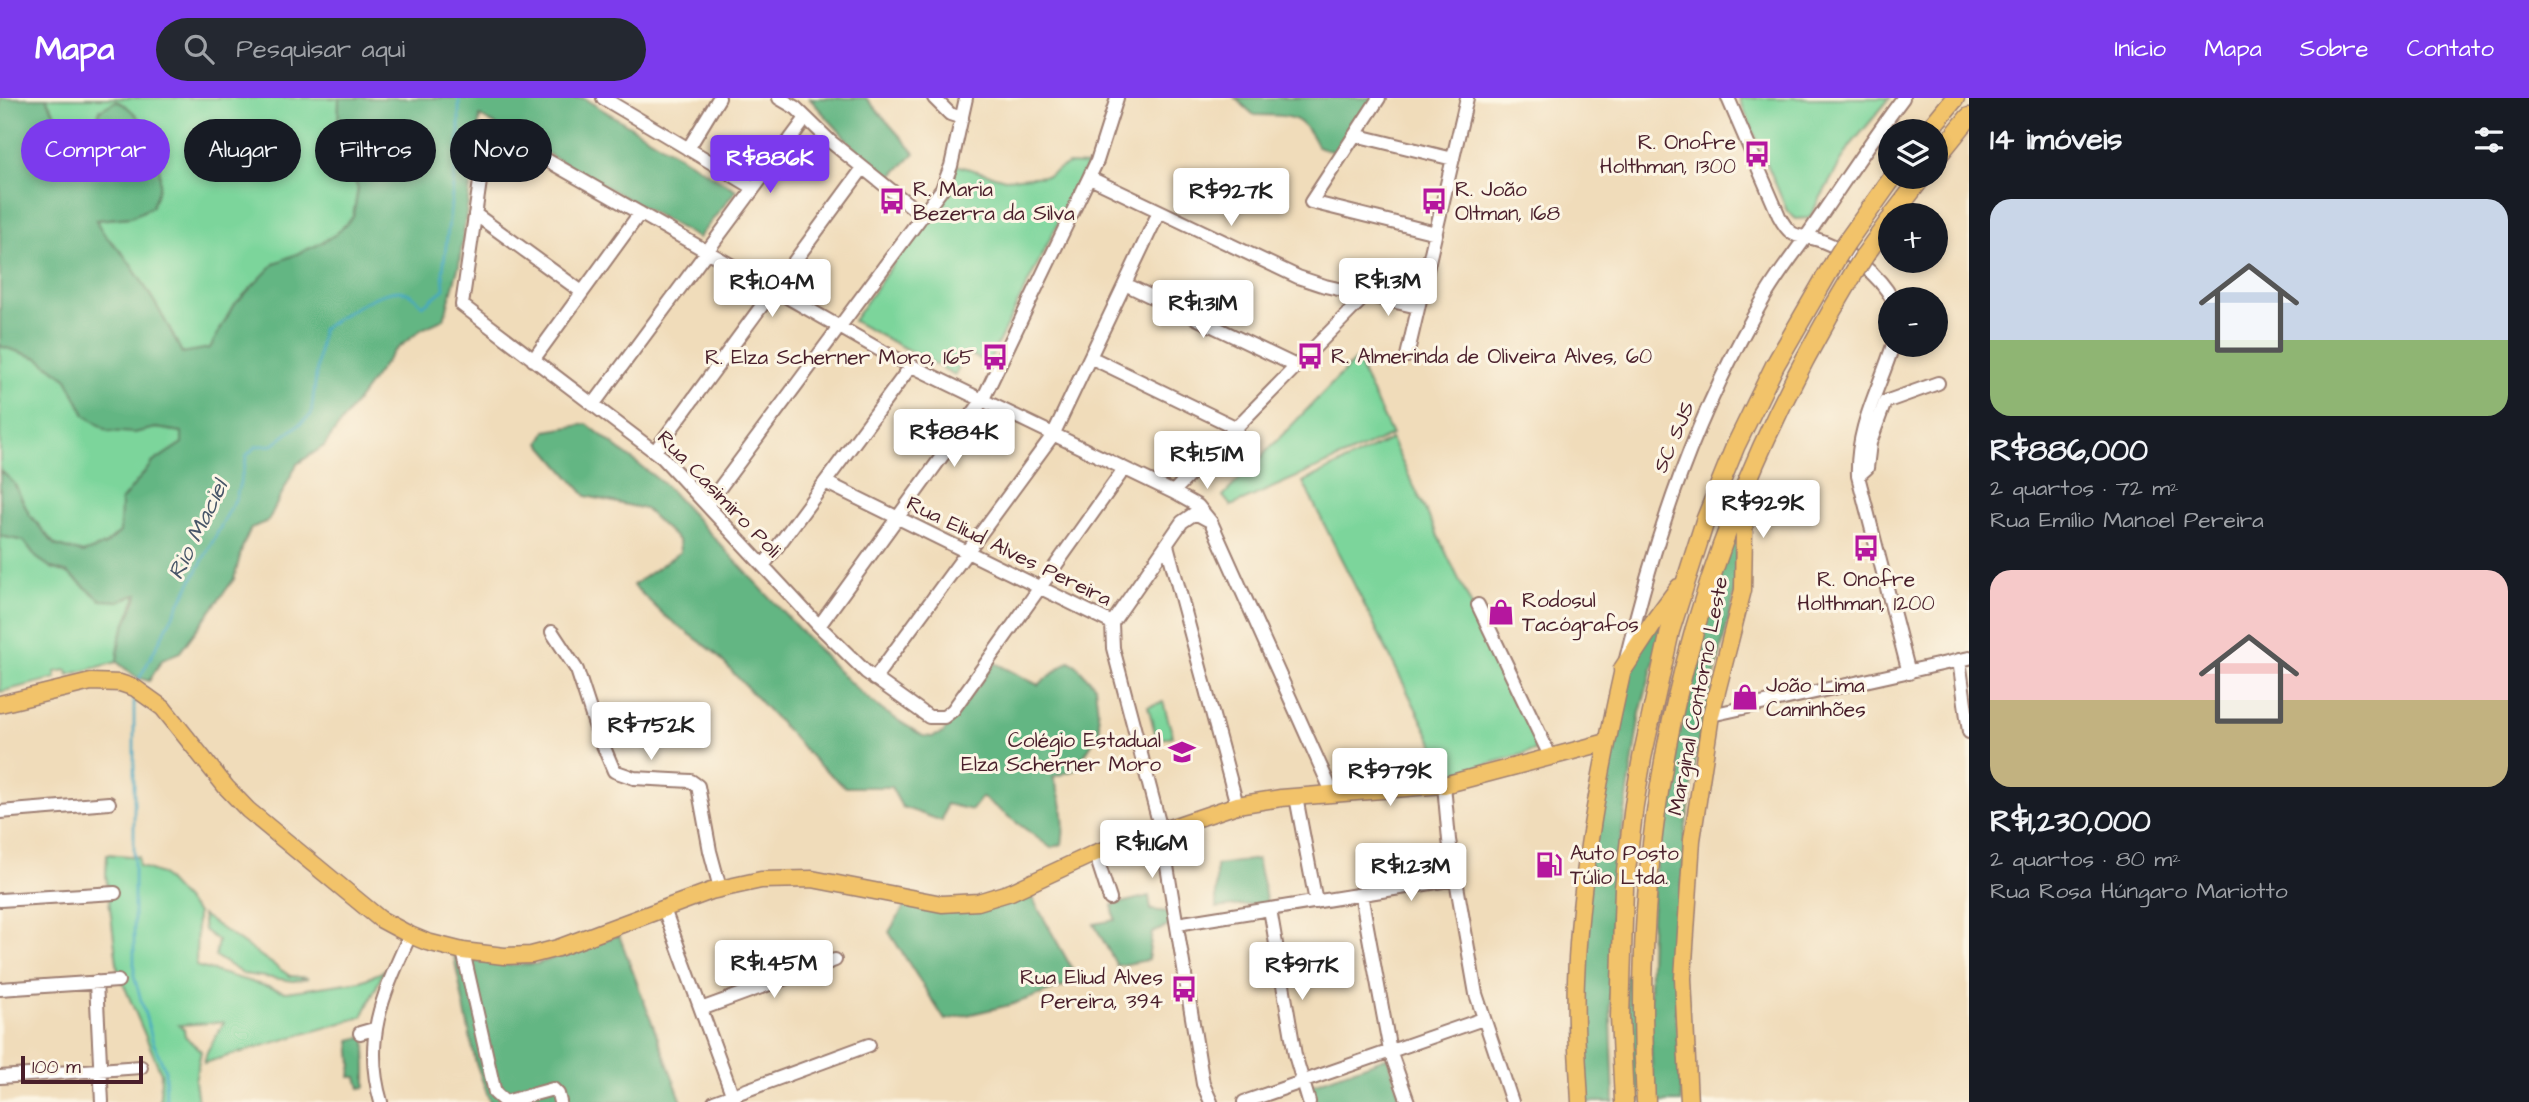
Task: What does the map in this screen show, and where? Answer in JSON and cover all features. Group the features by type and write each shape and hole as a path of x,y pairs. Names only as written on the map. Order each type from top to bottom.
{"highway":[{"path":"1938,119 1955,98"},
{"path":"1948,144 1969,117"},
{"path":"1625,1102 1620,1017 1624,888 1642,758 1670,631 1705,521 1735,447 1780,356 1836,259 1884,189"},
{"path":"1646,1102 1644,936 1650,844 1675,702 1698,614 1752,466 1805,356 1855,271 1878,238"},
{"path":"1623,669 1689,574"}],"main road":[{"name":"Marginal Contorno Leste","path":"1689,1102 1684,1014 1685,932 1692,840 1712,715 1743,590 1744,531 1752,466"},
{"path":"1580,1102 1576,980 1587,852 1623,669"},
{"path":"0,704 91,682 110,681 135,688 163,708 226,787 248,810 366,908 410,935 463,951 504,956 544,952 720,888 761,880 794,878 963,905 1002,896 1095,853 1237,805 1296,797 1444,785 1607,742"}],"street":[{"path":"603,98 754,188"},
{"path":"622,110 629,98"},
{"path":"688,149 719,98"},
{"path":"779,98 796,108 863,168 923,216"},
{"path":"934,98 950,114 962,118"},
{"path":"707,505 923,216 946,181 966,98"},
{"path":"819,626 982,401 1090,178 1118,98"},
{"path":"1379,98 1311,202 1436,233"},
{"path":"1408,356 1467,98"},
{"path":"1728,98 1783,224 1796,236 1823,241 1867,268 1885,287"},
{"path":"1805,239 1903,98"},
{"path":"593,405 806,118"},
{"path":"582,292 475,214 485,147 493,137 497,135 508,138 911,366 1198,506 1211,522 1333,794"},
{"path":"1355,135 1453,159"},
{"path":"655,451 863,168"},
{"path":"1090,178 1298,277 1365,296 1418,307"},
{"path":"874,679 1053,435 1159,212"},
{"path":"533,359 640,213"},
{"name":"Rua Casimiro Poli","path":"475,214 462,306 655,451 819,626 874,679 919,711 939,718 953,710 1040,587"},
{"name":"SC SJS","path":"1623,669 1660,530 1696,435 1749,323 1775,279 1805,239"},
{"path":"1125,284 1296,366"},
{"path":"1173,492 1365,296"},
{"path":"1090,357 1237,428"},
{"path":"1889,357 1862,428 1858,450 1858,476 1909,673"},
{"path":"763,566 911,366"},
{"path":"1858,476 1867,468 1870,443 1885,402 1938,383"},
{"path":"1040,587 1124,469"},
{"name":"Rua Eliud Alves Pereira","path":"825,482 1112,623 1112,648 1161,830 1203,1084 1211,1102"},
{"path":"1173,492 1184,503 1182,522"},
{"path":"1112,623 1182,522 1195,513 1211,522"},
{"path":"1167,545 1237,805"},
{"path":"1478,604 1551,758"},
{"path":"552,632 577,670 597,732 614,771 634,778 691,781 698,786 720,888"},
{"path":"1712,715 1964,659 1969,732"},
{"path":"1444,785 1456,879 1476,994 1512,1102"},
{"path":"1296,797 1316,902"},
{"path":"0,812 108,803"},
{"path":"1095,853 1110,899"},
{"path":"1177,924 1456,879"},
{"path":"0,900 115,893"},
{"path":"1361,894 1390,1051 1408,1102"},
{"path":"664,909 734,1099"},
{"path":"1270,909 1294,1055 1309,1102"},
{"path":"376,1097 374,1029 386,989 410,935"},
{"path":"463,951 495,1093 505,1102 553,1089 558,1094 559,1102"},
{"path":"701,1009 835,960"},
{"path":"0,989 118,981"},
{"path":"96,982 102,1102"},
{"path":"1244,1102 1483,1019"},
{"path":"360,1033 374,1029"},
{"path":"714,1102 734,1099 869,1045"},
{"path":"0,1077 141,1067"}],"green space":[{"path":"0,98 46,98 56,116 56,119 21,119 21,182 160,182 152,207 131,217 96,220 141,281 182,353 210,348 233,306 275,263 336,234 353,217 358,189 355,182 436,182 436,119 338,119 339,98 583,98 736,190 698,238 552,156 552,119 485,119 480,116 480,119 450,119 450,182 471,182 459,265 444,319 422,329 393,352 324,446 297,464 268,521 251,528 243,545 234,579 180,652 162,660 149,681 136,677 117,662 120,638 138,594 119,601 101,600 68,573 52,568 37,558 24,541 0,536 0,470 14,483 29,514 55,545 83,553 105,545 120,532 121,501 152,463 182,443 182,432 156,428 134,433 108,431 85,415 67,379 38,358 0,346"},
{"path":"46,98 339,98 338,119 315,119 315,182 355,182 358,189 353,217 336,234 234,306 211,349 182,353 141,281 96,220 131,217 121,182 170,182 170,119 103,119 100,110 97,119 56,119"},
{"path":"809,98 866,98 915,153 886,182"},
{"path":"1235,98 1372,98 1336,153 1317,146 1305,127 1292,118 1254,115"},
{"path":"1739,98 1890,98 1850,146 1809,218 1796,219 1787,211"},
{"path":"116,101 138,119 97,119 100,110"},
{"path":"1068,164 1087,165 988,363 967,353 955,375 853,321 947,187 956,165 1005,179 1047,176"},
{"path":"0,346 38,358 68,379 85,415 134,433 156,428 182,432 182,443 152,463 120,532 105,545 83,553 55,545 29,514 14,483 0,470"},
{"path":"1356,359 1392,435 1231,506 1223,496"},
{"path":"587,424 665,485 859,691 882,710 923,736 932,737 943,733 995,663 1038,685 1069,661 1076,665 1095,686 1100,731 1075,770 1053,777 1062,810 1062,844 1051,848 982,797 972,810 946,804 942,821 902,807 891,787 845,787 818,764 714,652 665,616 633,585 680,552 679,541 645,509 586,496 540,443 546,431"},
{"path":"1391,439 1541,749 1449,775 1303,482"},
{"path":"1737,522 1735,592 1698,746 1685,833 1676,1017 1682,1102 1654,1102 1650,982 1660,823 1687,685"},
{"path":"0,536 24,541 37,558 52,568 68,573 101,600 138,593 120,638 117,662 68,675 67,670 55,672 56,678 0,692"},
{"path":"1669,607 1640,713 1617,865 1610,991 1614,1102 1586,1102 1580,1035 1590,860 1626,670"},
{"path":"1163,702 1173,736 1157,740 1148,706"},
{"path":"107,854 139,857 139,866 161,874 197,913 196,966 286,992 361,981 384,971 362,1017 204,1063 207,1052 224,1022 179,1025 184,1029 185,1036 201,1051 195,1081 198,1102 160,1102 161,1073 118,971 106,876"},
{"path":"1257,859 1267,903 1216,908 1216,865"},
{"path":"1030,894 1079,981 1010,1005 945,1020 889,932 905,905 990,905"},
{"path":"1149,896 1151,910 1169,912 1171,925 1152,933 1148,960 1117,966 1094,924 1115,920 1112,905"},
{"path":"202,915 290,976 308,978 294,981 243,974 215,956 218,941 204,930"},
{"path":"619,935 682,1102 490,1102 475,1060 454,957 506,965 537,964"},
{"path":"1626,975 1638,977 1641,1102 1630,1102"},
{"path":"366,1036 366,1087 360,1088 357,1077 350,1077 350,1040"},
{"path":"1388,1057 1401,1102 1313,1102 1307,1086"}],"waterway":[{"name":"Rio Maciel","path":"138,681 236,498 247,455 257,446 273,445 311,415 322,329 382,294 401,291 414,297 423,306 444,289 443,271 459,136 459,98"},
{"name":"Rio Maciel","path":"134,694 134,976 153,1042 165,1069 166,1102"}],"place":[{"name":"R. Onofre Holthman, 1300","path":"1757,154"},
{"name":"R. Maria Bezerra da Silva","path":"892,201"},
{"name":"R. João Oltman, 168","path":"1434,201"},
{"name":"R. Almerinda de Oliveira Alves, 60","path":"1310,356"},
{"name":"R. Elza Scherner Moro, 165","path":"995,357"},
{"name":"R. Onofre Holthman, 1200","path":"1866,548"},
{"name":"Rodosul Tacógrafos","path":"1501,612"},
{"name":"João Lima Caminhões","path":"1745,697"},
{"name":"Colégio Estadual Elza Scherner Moro","path":"1182,752"},
{"name":"Auto Posto Túlio Ltda.","path":"1549,865"},
{"name":"Rua Eliud Alves Pereira, 394","path":"1184,989"}]}
